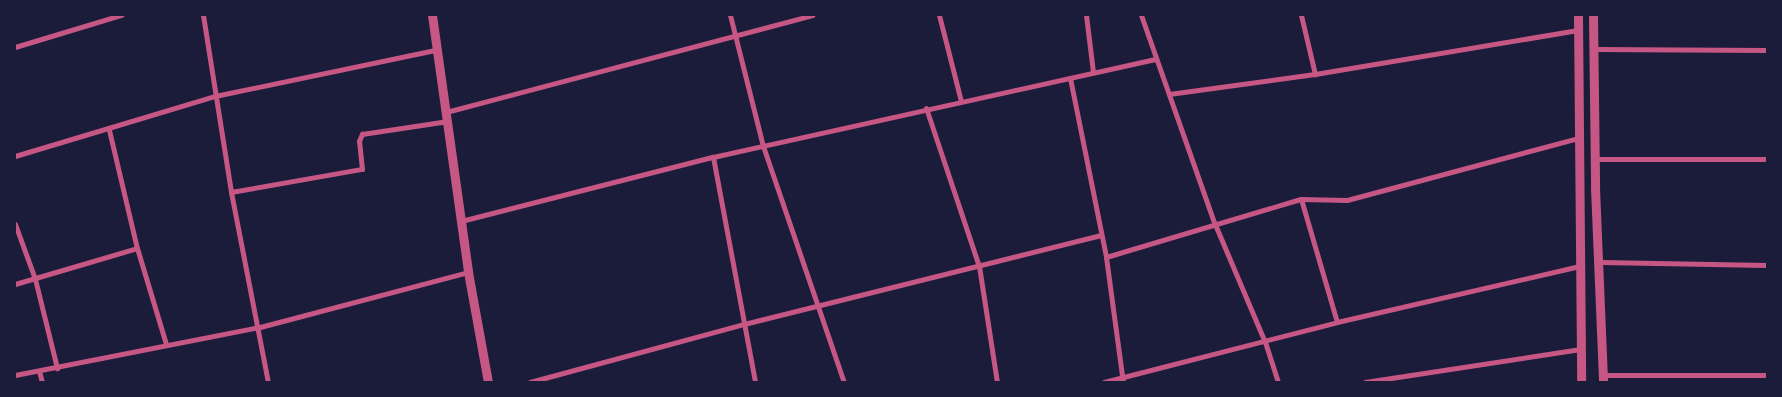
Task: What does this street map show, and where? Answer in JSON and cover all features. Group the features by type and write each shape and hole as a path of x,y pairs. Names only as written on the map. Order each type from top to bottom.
{"street":[{"path":"15,46 121,15"},
{"path":"203,15 231,192 260,327 268,382"},
{"path":"432,15 468,272 488,382"},
{"path":"730,15 763,146 844,382"},
{"path":"231,192 362,169 359,141 362,134 447,117 812,15"},
{"path":"939,15 961,101"},
{"path":"1086,15 1093,72"},
{"path":"1141,15 1214,222 1265,342 1278,382"},
{"path":"1301,15 1314,74"},
{"path":"1578,15 1580,382"},
{"path":"1593,15 1595,159 1603,378 1767,375"},
{"path":"1169,94 1314,74 1579,30"},
{"path":"1594,49 1767,50"},
{"path":"15,156 108,130 215,96 436,50"},
{"path":"461,221 713,157 926,108 1155,59"},
{"path":"1070,78 1106,257 1122,380"},
{"path":"926,108 979,266 997,382"},
{"path":"108,130 137,248 166,344"},
{"path":"1106,257 1214,222 1301,199 1347,200 1578,138"},
{"path":"713,157 755,382"},
{"path":"1595,159 1767,159"},
{"path":"1301,199 1337,322"},
{"path":"15,224 35,279 57,368"},
{"path":"530,382 744,324 819,307 1101,235"},
{"path":"15,284 137,248"},
{"path":"1600,262 1767,265"},
{"path":"1104,382 1122,380 1337,322 1580,266"},
{"path":"15,376 166,344 260,327 468,272"},
{"path":"1365,382 1580,349"},
{"path":"39,371 42,382"}]}
